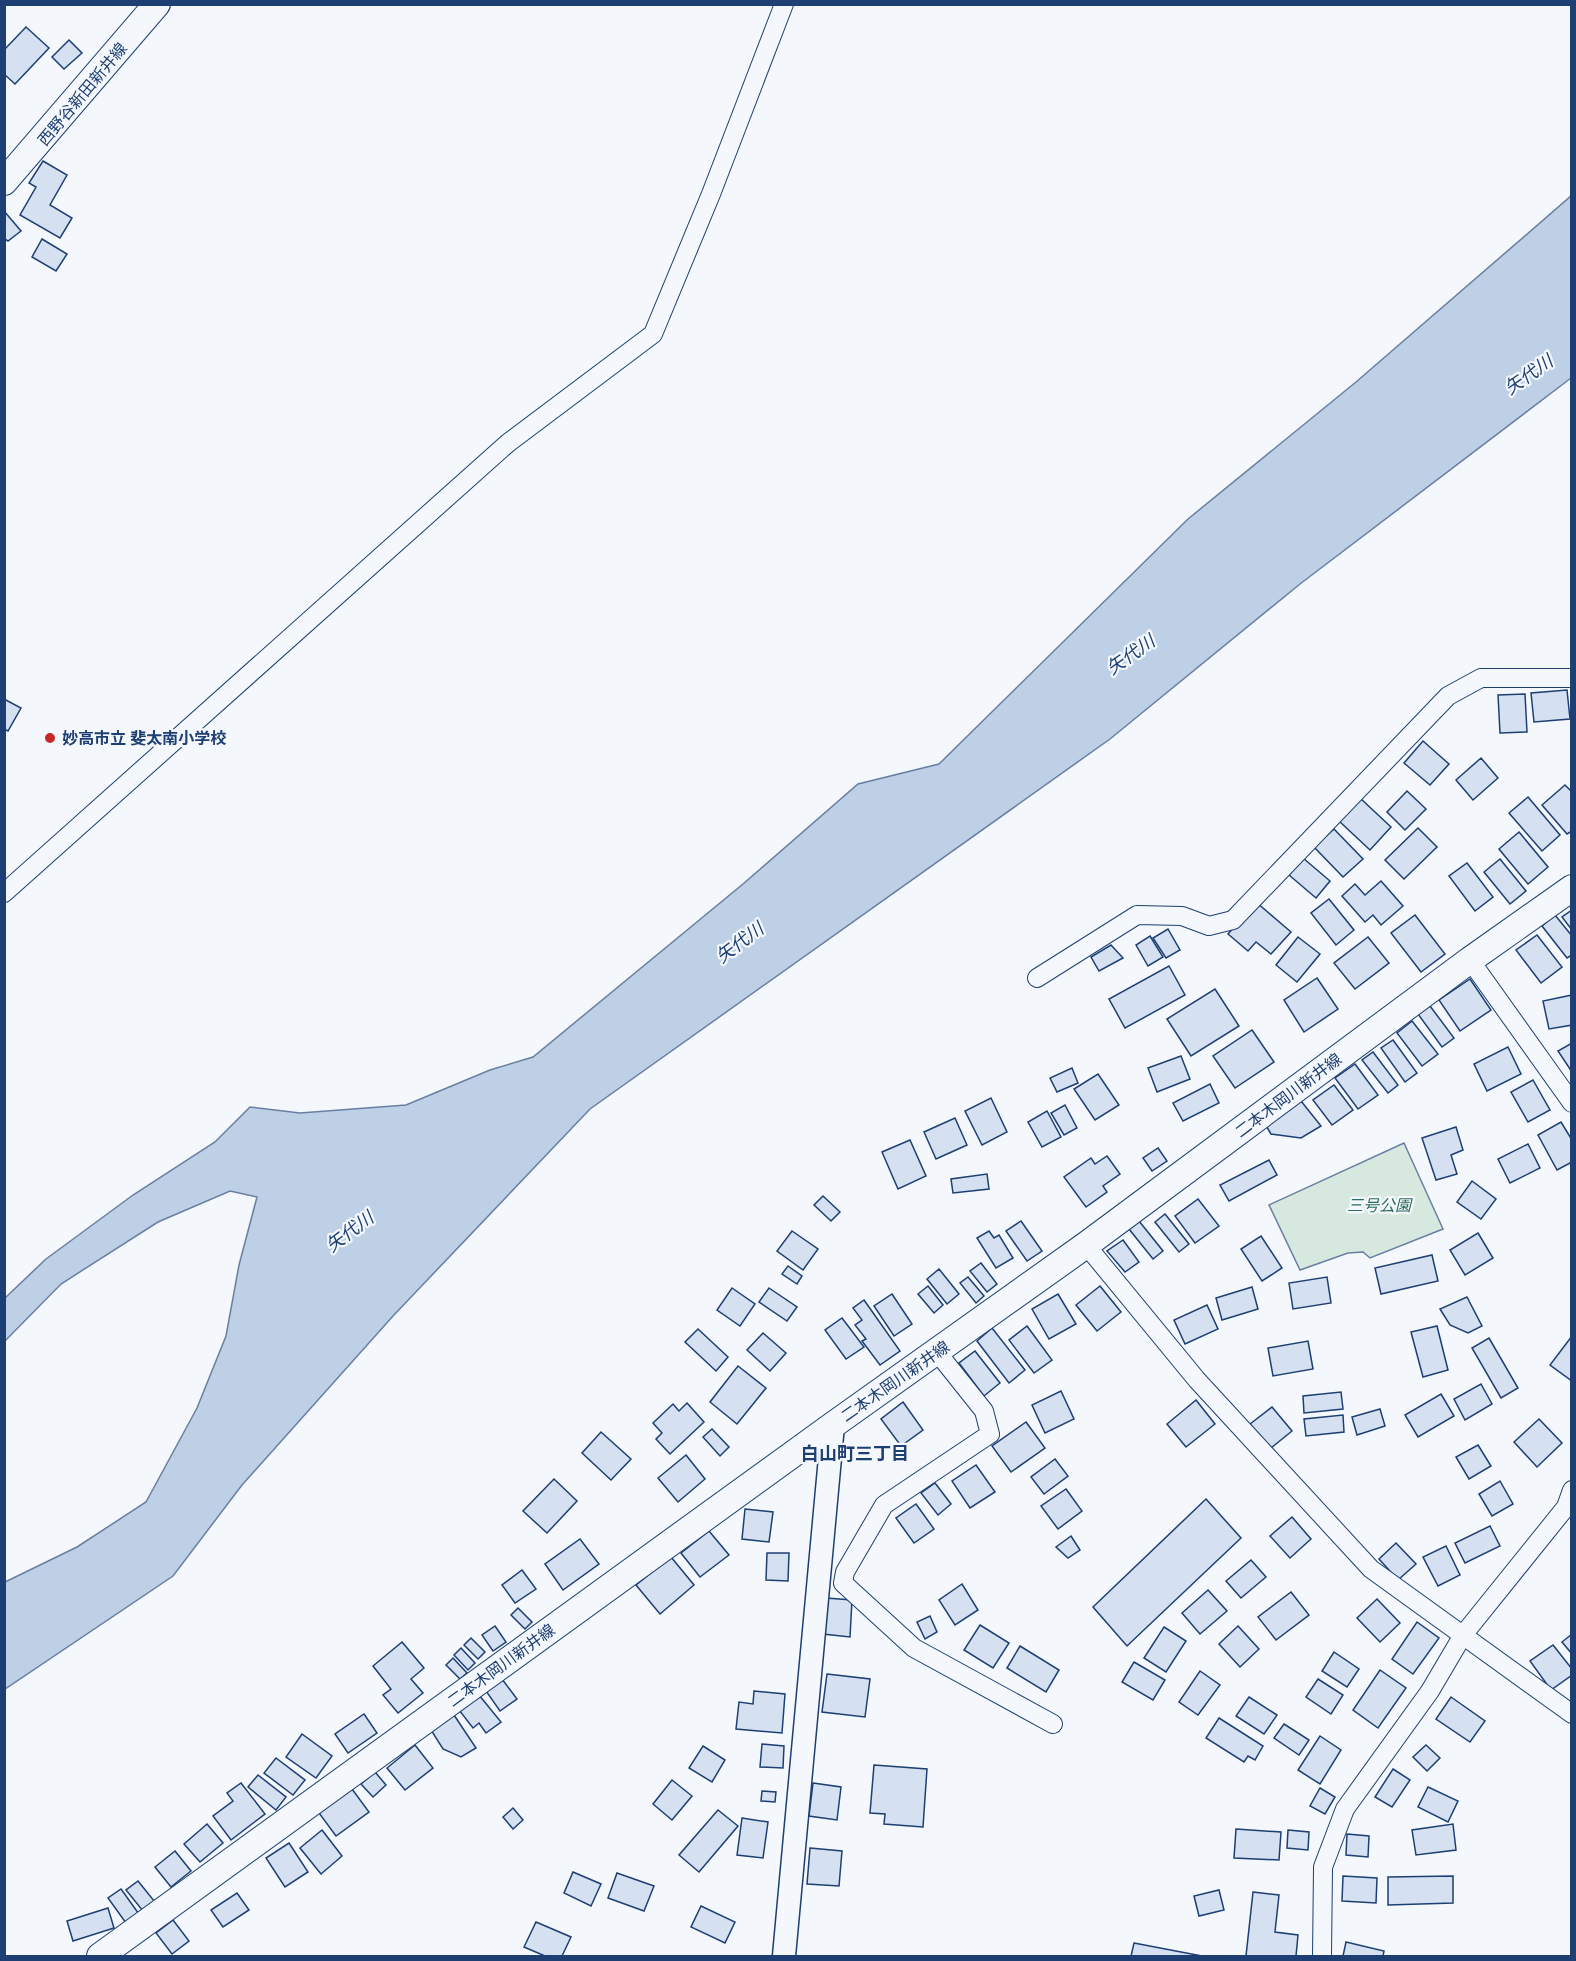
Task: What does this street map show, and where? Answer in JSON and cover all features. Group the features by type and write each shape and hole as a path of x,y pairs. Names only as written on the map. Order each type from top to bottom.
{"main road":[{"name":"西野谷新田新井線","path":"4,182 157,4"},
{"name":"二本木岡川新井線","path":"100,1956 833,1425 1086,1245 1470,960 1572,888"}],"street":[{"path":"4,893 508,443 653,334 711,194 784,4"},
{"path":"1037,978 1137,915 1182,916 1209,927 1233,920 1448,696 1481,678 1572,678"},
{"path":"1470,960 1572,1103"},
{"path":"1086,1245 1197,1380 1371,1569 1572,1714"},
{"path":"843,1583 845,1572 884,1504 990,1434 984,1411 937,1352"},
{"path":"784,1956 833,1425"},
{"path":"1322,1956 1323,1867 1345,1809 1431,1691 1463,1635 1569,1511 1572,1490"},
{"path":"818,1581 843,1583 914,1648 1053,1724"}],"green space":[{"name":"三号公園","path":"1404,1143 1443,1229 1370,1258 1363,1252 1348,1253 1300,1270 1269,1205"}],"water":[{"name":"矢代川","path":"1571,196 1571,378 1300,584 1110,739 590,1109 393,1316 242,1485 173,1576 5,1689 5,1582 77,1547 146,1502 197,1408 226,1336 239,1265 257,1197 230,1191 158,1222 61,1284 5,1341 5,1298 46,1259 133,1195 215,1142 250,1107 300,1113 406,1105 490,1070 533,1057 743,884 858,784 939,764 1188,519 1356,382"}],"building":[{"path":"26,27 49,48 15,84 4,74 4,50"},
{"path":"69,40 82,53 64,69 52,57"},
{"path":"43,161 67,175 50,205 72,218 60,238 20,215 36,187 29,183"},
{"path":"4,211 21,231 8,241 4,238"},
{"path":"42,239 67,254 56,271 32,257"},
{"path":"1567,690 1570,719 1534,722 1531,693"},
{"path":"1525,694 1527,732 1500,733 1498,695"},
{"path":"4,699 21,708 8,731 4,729"},
{"path":"1423,741 1449,764 1430,785 1404,763"},
{"path":"1481,758 1498,778 1473,800 1456,780"},
{"path":"1565,785 1572,792 1572,831 1567,834 1542,805"},
{"path":"1407,791 1426,809 1405,830 1387,812"},
{"path":"1528,797 1560,835 1542,851 1509,813"},
{"path":"1360,798 1391,827 1370,850 1339,821"},
{"path":"1418,828 1437,847 1404,879 1385,860"},
{"path":"1334,829 1363,859 1343,877 1314,847"},
{"path":"1519,832 1548,867 1528,884 1499,849"},
{"path":"1303,858 1330,881 1316,898 1289,875"},
{"path":"1500,859 1526,891 1510,904 1484,872"},
{"path":"1467,863 1493,897 1475,911 1449,876"},
{"path":"1381,881 1403,906 1381,925 1373,915 1365,922 1342,896 1355,884 1365,895"},
{"path":"1329,899 1354,930 1336,945 1311,913"},
{"path":"1256,902 1291,932 1271,954 1256,942 1248,951 1228,934"},
{"path":"1572,910 1572,930 1562,917"},
{"path":"1415,915 1445,954 1421,972 1391,933"},
{"path":"1555,915 1572,936 1572,955 1567,958 1542,926"},
{"path":"1168,929 1180,950 1166,958 1153,938"},
{"path":"1537,935 1562,967 1541,983 1516,950"},
{"path":"1150,936 1163,957 1148,966 1136,945"},
{"path":"1298,937 1320,954 1297,982 1276,965"},
{"path":"1368,937 1389,963 1355,989 1334,963"},
{"path":"1111,945 1123,958 1099,971 1091,957"},
{"path":"1169,966 1185,995 1125,1028 1109,999"},
{"path":"1317,978 1338,1009 1304,1032 1284,1000"},
{"path":"1470,979 1491,1010 1460,1031 1439,1000"},
{"path":"1215,989 1239,1026 1191,1056 1167,1019"},
{"path":"1572,995 1572,1025 1549,1029 1543,1001"},
{"path":"1430,1006 1454,1038 1442,1047 1418,1014"},
{"path":"1412,1021 1438,1054 1422,1066 1397,1033"},
{"path":"1252,1030 1274,1062 1235,1088 1213,1056"},
{"path":"1393,1040 1417,1073 1405,1082 1381,1048"},
{"path":"1572,1043 1572,1072 1558,1051"},
{"path":"1508,1047 1521,1074 1487,1091 1474,1064"},
{"path":"1373,1052 1398,1085 1388,1093 1362,1060"},
{"path":"1181,1056 1190,1079 1157,1092 1148,1068"},
{"path":"1355,1064 1378,1095 1358,1109 1335,1078"},
{"path":"1072,1068 1078,1083 1057,1092 1050,1078"},
{"path":"1098,1074 1119,1105 1095,1120 1074,1089"},
{"path":"1533,1080 1550,1110 1528,1122 1511,1092"},
{"path":"1210,1084 1219,1103 1183,1121 1173,1103"},
{"path":"1334,1085 1353,1110 1332,1125 1313,1100"},
{"path":"991,1098 1007,1132 982,1145 965,1111"},
{"path":"1301,1101 1321,1126 1301,1138 1271,1134 1265,1124"},
{"path":"1065,1105 1077,1128 1064,1135 1051,1113"},
{"path":"1047,1111 1061,1137 1042,1147 1028,1122"},
{"path":"955,1118 967,1145 936,1159 924,1132"},
{"path":"1561,1122 1572,1140 1572,1162 1557,1170 1538,1135"},
{"path":"1456,1127 1463,1150 1451,1155 1457,1174 1436,1180 1422,1138"},
{"path":"910,1140 926,1176 898,1189 882,1152"},
{"path":"1528,1144 1540,1168 1510,1183 1498,1159"},
{"path":"1158,1148 1167,1161 1152,1171 1143,1158"},
{"path":"1107,1156 1120,1174 1103,1186 1107,1192 1086,1207 1064,1177 1091,1158 1095,1164"},
{"path":"1269,1160 1277,1175 1229,1201 1220,1185"},
{"path":"987,1174 989,1189 953,1193 951,1179"},
{"path":"1472,1181 1496,1199 1481,1219 1457,1202"},
{"path":"823,1196 840,1212 831,1221 814,1205"},
{"path":"1198,1199 1219,1226 1195,1243 1175,1216"},
{"path":"1165,1214 1189,1244 1179,1252 1155,1222"},
{"path":"1021,1221 1042,1251 1027,1261 1006,1231"},
{"path":"1139,1221 1163,1251 1153,1259 1129,1229"},
{"path":"792,1231 818,1249 803,1270 777,1251"},
{"path":"989,1231 994,1238 999,1235 1013,1258 996,1268 977,1238"},
{"path":"1478,1233 1493,1258 1465,1275 1450,1250"},
{"path":"1261,1236 1282,1268 1262,1281 1241,1249"},
{"path":"1123,1240 1139,1262 1125,1272 1107,1251"},
{"path":"1432,1255 1438,1281 1381,1294 1375,1268"},
{"path":"981,1263 997,1284 987,1292 970,1271"},
{"path":"788,1266 802,1276 797,1284 782,1274"},
{"path":"939,1269 959,1294 947,1304 927,1279"},
{"path":"968,1277 984,1296 976,1303 960,1283"},
{"path":"1327,1277 1331,1303 1293,1309 1289,1283"},
{"path":"928,1286 943,1305 934,1313 918,1294"},
{"path":"1100,1286 1121,1312 1097,1331 1076,1305"},
{"path":"1252,1287 1258,1309 1222,1320 1216,1298"},
{"path":"732,1288 755,1304 740,1326 717,1310"},
{"path":"769,1288 797,1307 787,1321 759,1302"},
{"path":"892,1294 912,1324 894,1336 874,1306"},
{"path":"1058,1294 1076,1324 1049,1339 1032,1309"},
{"path":"1467,1297 1482,1326 1468,1333 1450,1325 1440,1309"},
{"path":"864,1300 900,1351 880,1365 862,1341 866,1339 855,1325 862,1320 853,1308"},
{"path":"1207,1305 1218,1329 1185,1344 1174,1320"},
{"path":"842,1318 864,1347 846,1359 825,1330"},
{"path":"1027,1326 1052,1360 1034,1373 1009,1340"},
{"path":"1437,1326 1448,1370 1423,1377 1411,1332"},
{"path":"992,1328 1025,1370 1009,1383 977,1341"},
{"path":"698,1329 728,1357 716,1371 685,1342"},
{"path":"763,1333 786,1353 770,1371 747,1350"},
{"path":"1572,1336 1572,1381 1550,1365"},
{"path":"1489,1338 1518,1388 1501,1398 1472,1348"},
{"path":"1308,1341 1313,1369 1273,1376 1268,1348"},
{"path":"975,1351 1000,1383 984,1396 959,1363"},
{"path":"738,1366 766,1388 737,1424 710,1402"},
{"path":"1481,1384 1492,1404 1465,1420 1454,1399"},
{"path":"1061,1391 1074,1419 1045,1433 1032,1405"},
{"path":"1341,1392 1343,1409 1304,1413 1303,1396"},
{"path":"1441,1394 1454,1416 1418,1437 1405,1415"},
{"path":"1196,1400 1215,1424 1186,1447 1167,1424"},
{"path":"903,1402 923,1430 901,1446 881,1419"},
{"path":"687,1403 704,1422 670,1454 656,1439 662,1433 653,1423 673,1404 679,1411"},
{"path":"1272,1407 1292,1431 1271,1448 1250,1424"},
{"path":"1380,1409 1385,1426 1357,1435 1352,1417"},
{"path":"1343,1415 1344,1432 1306,1436 1304,1419"},
{"path":"1539,1419 1562,1443 1537,1467 1514,1442"},
{"path":"1026,1422 1045,1448 1011,1472 992,1446"},
{"path":"712,1429 729,1447 720,1456 703,1437"},
{"path":"601,1432 631,1459 611,1480 582,1453"},
{"path":"1478,1445 1491,1466 1469,1479 1456,1457"},
{"path":"686,1455 705,1479 678,1502 658,1478"},
{"path":"1055,1459 1068,1476 1044,1494 1031,1477"},
{"path":"976,1465 995,1492 970,1508 952,1481"},
{"path":"554,1479 577,1501 547,1533 523,1511"},
{"path":"1500,1481 1513,1504 1492,1516 1479,1494"},
{"path":"935,1483 951,1504 938,1515 921,1493"},
{"path":"1066,1489 1082,1511 1058,1529 1041,1506"},
{"path":"1206,1499 1241,1538 1127,1646 1093,1607"},
{"path":"916,1504 934,1529 914,1543 896,1518"},
{"path":"745,1509 773,1512 769,1542 742,1539"},
{"path":"1292,1517 1311,1539 1290,1558 1270,1536"},
{"path":"1490,1526 1500,1546 1465,1563 1455,1543"},
{"path":"709,1531 729,1555 700,1577 681,1553"},
{"path":"1071,1536 1080,1550 1068,1558 1056,1547"},
{"path":"580,1539 599,1564 563,1590 545,1564"},
{"path":"1396,1543 1416,1564 1398,1580 1379,1559"},
{"path":"1446,1546 1460,1575 1438,1586 1423,1557"},
{"path":"767,1553 789,1553 788,1581 766,1580"},
{"path":"671,1557 694,1585 660,1614 636,1585"},
{"path":"1251,1560 1266,1577 1241,1598 1226,1581"},
{"path":"522,1570 536,1589 515,1603 502,1585"},
{"path":"962,1584 978,1610 955,1625 939,1600"},
{"path":"1208,1590 1227,1611 1200,1634 1182,1613"},
{"path":"1291,1592 1309,1615 1276,1640 1258,1617"},
{"path":"826,1598 852,1600 850,1637 823,1634"},
{"path":"1377,1599 1400,1623 1380,1642 1357,1618"},
{"path":"518,1608 532,1622 525,1629 511,1615"},
{"path":"930,1616 937,1632 925,1639 917,1622"},
{"path":"1417,1622 1439,1638 1413,1674 1392,1659"},
{"path":"980,1625 1009,1643 993,1668 964,1650"},
{"path":"495,1626 506,1642 493,1651 482,1635"},
{"path":"1238,1626 1259,1649 1240,1667 1219,1644"},
{"path":"1164,1627 1186,1641 1166,1672 1144,1658"},
{"path":"1572,1634 1572,1654 1562,1642"},
{"path":"471,1638 485,1652 478,1659 464,1645"},
{"path":"402,1642 424,1668 411,1679 423,1693 398,1713 383,1695 391,1689 373,1666"},
{"path":"1553,1645 1572,1669 1572,1675 1551,1690 1530,1661"},
{"path":"1020,1646 1059,1670 1046,1692 1007,1668"},
{"path":"461,1648 475,1663 468,1670 454,1655"},
{"path":"1334,1652 1359,1669 1347,1687 1322,1671"},
{"path":"453,1658 467,1673 460,1679 446,1665"},
{"path":"1134,1662 1165,1680 1153,1700 1122,1682"},
{"path":"1380,1670 1406,1688 1378,1728 1353,1710"},
{"path":"1200,1671 1220,1685 1198,1715 1179,1702"},
{"path":"827,1674 870,1679 865,1717 822,1712"},
{"path":"502,1679 517,1699 500,1711 486,1691"},
{"path":"1318,1679 1343,1695 1331,1714 1306,1697"},
{"path":"754,1691 785,1694 782,1733 736,1729 739,1702 753,1704"},
{"path":"479,1695 501,1722 486,1733 479,1723 473,1728 459,1710"},
{"path":"1249,1697 1277,1715 1264,1734 1236,1716"},
{"path":"1451,1697 1485,1721 1470,1742 1436,1719"},
{"path":"364,1714 377,1733 348,1753 335,1734"},
{"path":"454,1715 476,1748 461,1757 443,1749 431,1730"},
{"path":"1219,1718 1263,1746 1255,1760 1248,1756 1244,1762 1206,1738"},
{"path":"1284,1724 1309,1740 1299,1755 1274,1738"},
{"path":"302,1734 332,1756 316,1778 286,1757"},
{"path":"1320,1736 1341,1750 1320,1784 1298,1770"},
{"path":"762,1744 784,1746 783,1768 760,1767"},
{"path":"415,1745 433,1768 405,1790 387,1768"},
{"path":"1426,1745 1440,1758 1427,1771 1413,1757"},
{"path":"703,1746 725,1760 712,1782 689,1768"},
{"path":"276,1758 305,1780 293,1795 264,1773"},
{"path":"874,1765 927,1769 923,1827 884,1824 885,1814 870,1813"},
{"path":"1393,1769 1410,1780 1392,1807 1375,1797"},
{"path":"375,1772 386,1785 373,1797 361,1784"},
{"path":"258,1775 286,1797 276,1810 248,1787"},
{"path":"672,1780 692,1796 672,1820 653,1804"},
{"path":"241,1783 265,1814 231,1840 213,1816 233,1801 227,1793"},
{"path":"813,1783 841,1787 837,1820 809,1816"},
{"path":"1428,1787 1458,1801 1448,1822 1418,1807"},
{"path":"1320,1788 1335,1797 1325,1814 1310,1806"},
{"path":"352,1789 369,1812 336,1836 319,1813"},
{"path":"762,1791 776,1792 775,1802 761,1801"},
{"path":"513,1808 523,1820 513,1829 503,1817"},
{"path":"718,1810 738,1826 699,1872 679,1855"},
{"path":"742,1818 768,1822 763,1858 737,1855"},
{"path":"207,1824 223,1843 200,1862 184,1844"},
{"path":"1453,1824 1456,1850 1416,1855 1412,1830"},
{"path":"1236,1829 1281,1832 1279,1860 1234,1858"},
{"path":"322,1830 342,1856 321,1874 300,1848"},
{"path":"1288,1830 1309,1832 1308,1850 1287,1848"},
{"path":"1347,1834 1369,1836 1368,1857 1346,1855"},
{"path":"289,1843 308,1872 285,1887 266,1858"},
{"path":"810,1848 842,1851 839,1886 807,1884"},
{"path":"175,1851 191,1871 171,1887 155,1867"},
{"path":"573,1872 601,1884 591,1906 564,1893"},
{"path":"617,1873 654,1886 644,1911 608,1898"},
{"path":"1343,1876 1377,1878 1376,1903 1342,1901"},
{"path":"1453,1876 1453,1903 1388,1905 1388,1877"},
{"path":"138,1881 155,1902 143,1911 126,1890"},
{"path":"121,1889 139,1914 126,1923 108,1898"},
{"path":"1219,1890 1224,1910 1199,1916 1194,1896"},
{"path":"1253,1892 1279,1895 1275,1932 1298,1935 1296,1956 1246,1956"},
{"path":"237,1893 249,1910 223,1927 211,1910"},
{"path":"701,1906 735,1922 725,1943 691,1927"},
{"path":"108,1908 114,1928 73,1941 67,1921"},
{"path":"173,1920 189,1941 172,1954 156,1933"},
{"path":"536,1922 571,1937 562,1956 545,1956 524,1947"},
{"path":"1346,1942 1384,1951 1383,1956 1343,1956"},
{"path":"1134,1943 1202,1956 1131,1956"}],"place":[{"name":"妙高市立 斐太南小学校","path":"50,738"}],"district":[{"name":"白山町三丁目","path":"855,1453"}]}
